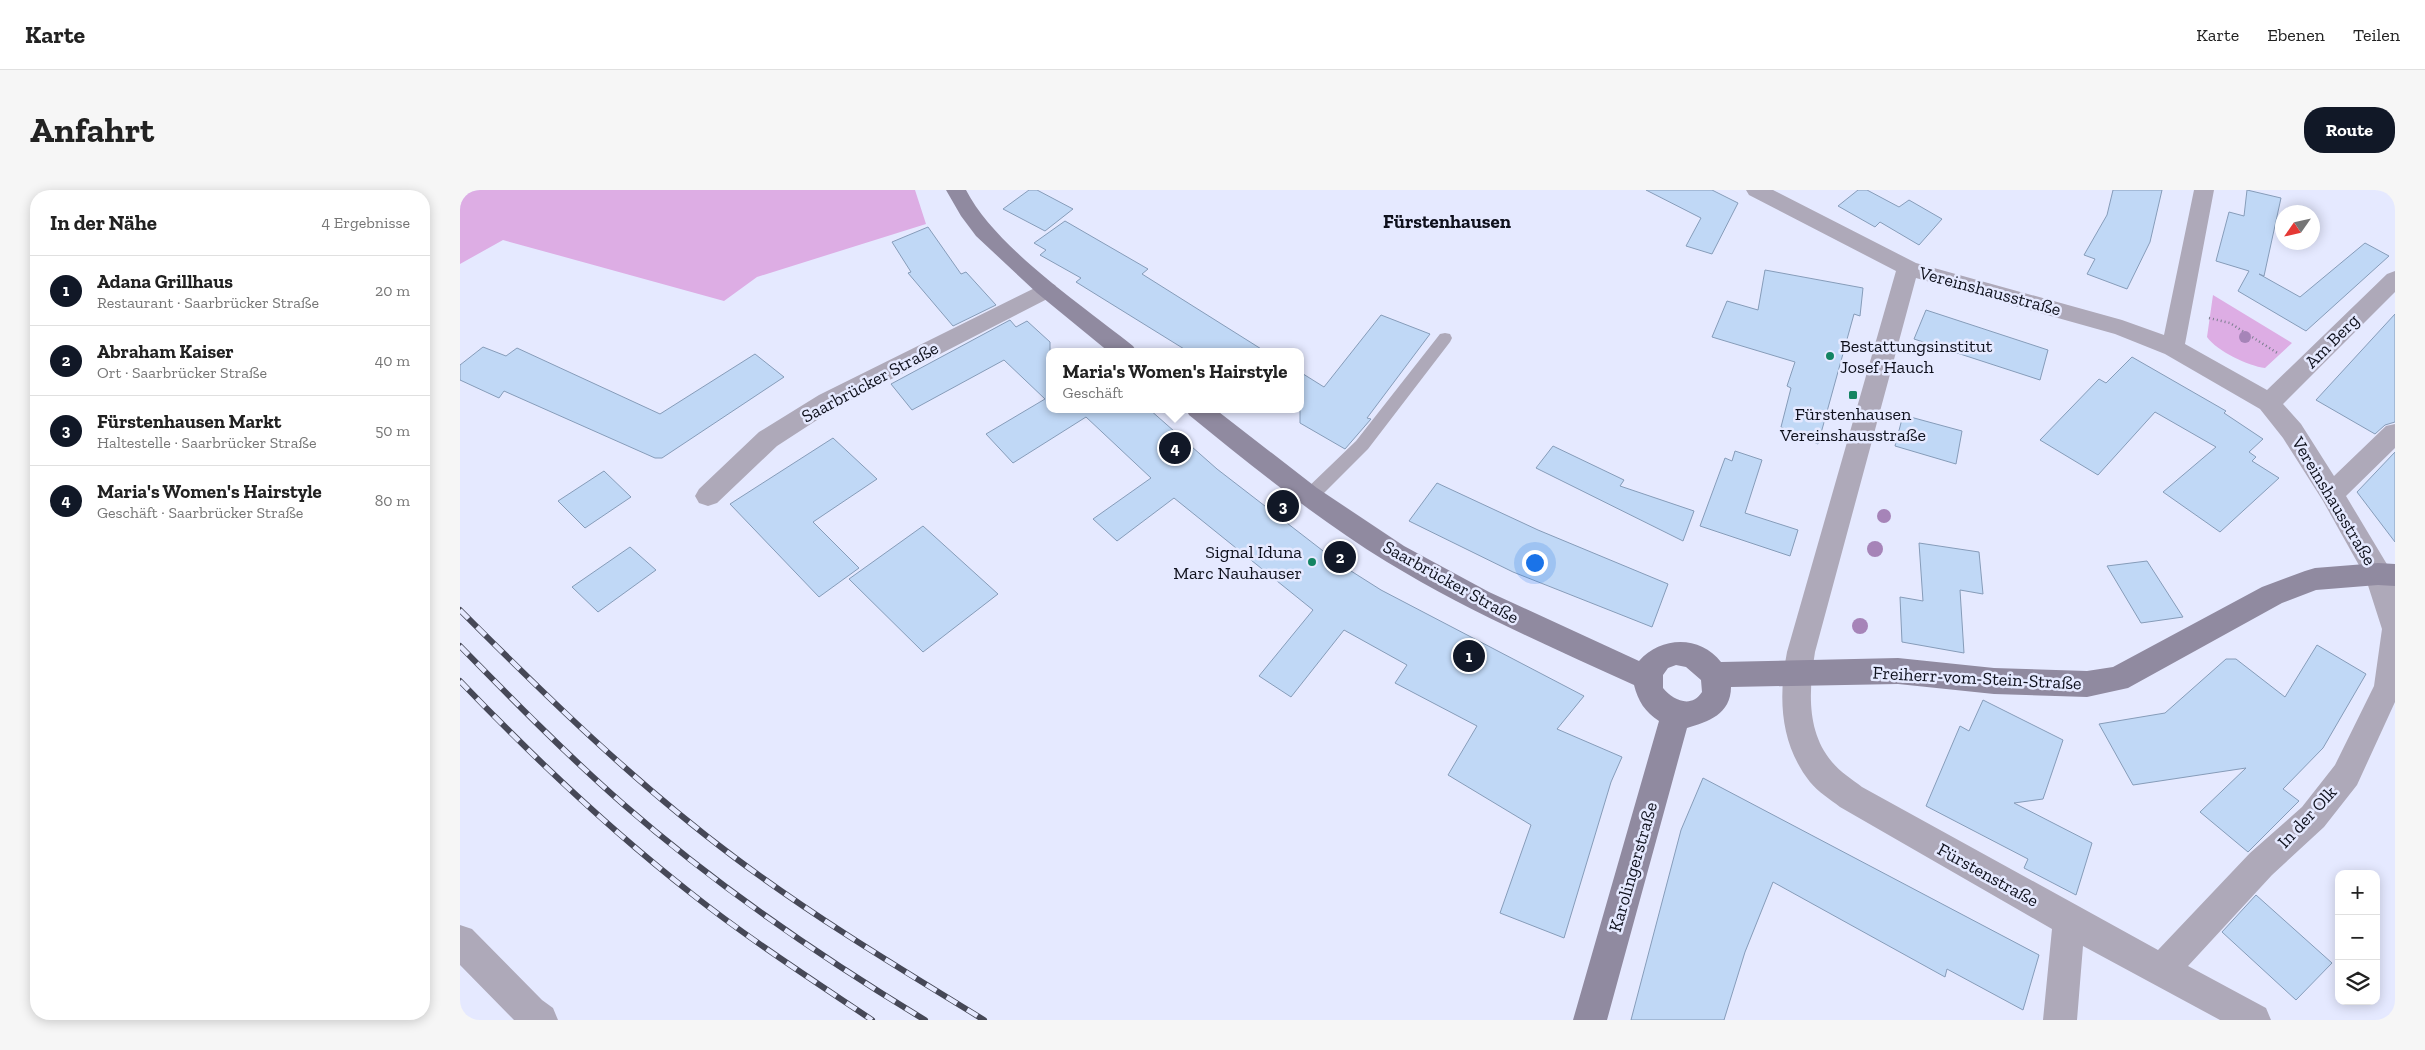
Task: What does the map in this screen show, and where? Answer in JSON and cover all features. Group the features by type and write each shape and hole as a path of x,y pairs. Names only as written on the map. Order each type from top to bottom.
{"street":[{"path":"956,190 968,214 984,233 1047,290 1120,348"},
{"path":"1756,190 1908,268"},
{"path":"2173,348 2204,190"},
{"name":"Vereinshausstraße","path":"1797,672 1908,268 2122,328 2173,348 2218,372 2269,403 2292,432 2386,574"},
{"name":"Am Berg","path":"2269,403 2395,279"},
{"name":"Saarbrücker Straße","path":"708,496 768,439 828,401 1047,290"},
{"name":"Saarbrücker Straße","path":"1203,413 1310,497 1424,571 1532,626 1646,677"},
{"path":"2332,494 2395,433"},
{"name":"Freiherr-vom-Stein-Straße","path":"1714,676 1797,672 1898,671 1994,681 2087,684 2103,682 2118,679 2142,667 2272,595 2315,579 2386,574"},
{"name":"In der Olk","path":"2161,971 2261,864 2313,817 2346,775 2388,686 2395,629 2386,574"},
{"path":"1676,653 1688,654 1699,659 1714,676 1717,694 1706,709 1687,715 1676,714 1657,704 1647,686 1646,677 1656,660 1676,653"},
{"name":"Fürstenstraße","path":"1797,672 1795,715 1803,741 1822,773 1851,797 2069,921 2254,1020"},
{"name":"Karolingerstraße","path":"1590,1020 1676,714"},
{"path":"2060,1020 2069,921"},
{"path":"460,941 531,1017"}],"lane":[{"path":"1310,497 1362,444 1445,338"}],"path":[{"path":"2209,318 2230,323 2274,351"}],"shaded area":[{"path":"460,190 915,190 926,224 757,277 724,301 503,240 460,264"},
{"path":"2213,295 2292,343 2265,368 2233,357 2207,337"}],"building":[{"path":"1029,190 1037,190 1073,209 1045,231 1003,209"},
{"path":"1646,190 1712,190 1738,203 1712,254 1686,246 1701,218"},
{"path":"1858,190 1867,190 1899,207 1909,200 1942,219 1919,245 1880,222 1875,227 1838,206"},
{"path":"2113,190 2162,190 2150,242 2127,289 2087,274 2095,259 2084,255 2107,215"},
{"path":"2247,190 2281,198 2279,205 2275,205 2275,226 2264,276 2259,274 2300,297 2365,243 2389,256 2306,331 2238,291 2249,271 2216,261 2229,212 2244,216"},
{"path":"1065,221 1148,269 1142,274 1260,348 1183,348 1076,282 1081,278 1040,255 1046,250 1034,243"},
{"path":"928,227 961,274 966,272 996,305 953,326 908,273 911,272 892,242"},
{"path":"1765,270 1863,288 1860,316 1854,314 1818,444 1781,427 1791,388 1787,386 1795,362 1712,337 1727,301 1758,310"},
{"path":"1926,310 2048,350 2040,380 1914,339"},
{"path":"2395,314 2395,422 2385,425 2375,434 2316,400"},
{"path":"1381,315 1430,334 1367,418 1371,419 1345,449 1300,423 1300,413 1304,413 1304,374 1324,387"},
{"path":"1010,320 1016,327 1027,321 1050,342 1050,348 1046,348 1046,413 1154,413 1217,469 1340,564 1381,590 1584,696 1557,729 1622,757 1611,782 1564,938 1500,913 1531,825 1448,775 1477,726 1395,683 1407,665 1344,630 1291,697 1259,676 1313,610 1174,498 1117,541 1093,519 1151,478 1086,417 1013,463 986,434 1045,399 1004,360 912,410 891,384"},
{"path":"483,347 506,356 517,348 660,414 755,354 784,377 662,458 655,458 504,391 499,398 460,380 460,365"},
{"path":"2132,357 2226,411 2224,413 2263,439 2249,452 2256,457 2252,461 2279,478 2220,532 2163,492 2216,447 2155,412 2098,475 2040,440 2099,379 2106,383"},
{"path":"1903,415 1962,431 1956,464 1895,446"},
{"path":"833,438 877,479 813,522 859,568 819,597 730,504"},
{"path":"1553,446 1624,480 1620,486 1694,511 1683,541 1536,468"},
{"path":"1735,451 1762,460 1745,513 1798,530 1790,556 1700,526 1725,458 1732,461"},
{"path":"2395,452 2395,542 2357,492"},
{"path":"604,471 631,497 585,528 558,501"},
{"path":"1437,483 1538,530 1668,584 1652,627 1513,572 1409,521"},
{"path":"923,526 998,594 923,652 849,579"},
{"path":"1919,543 1979,552 1983,594 1960,590 1964,653 1902,642 1900,597 1923,601"},
{"path":"630,547 656,570 598,612 572,587"},
{"path":"2147,561 2183,617 2141,623 2107,566"},
{"path":"2317,645 2366,674 2323,748 2283,789 2299,801 2248,852 2200,812 2246,768 2133,785 2099,724 2165,713 2226,659 2236,659 2285,697"},
{"path":"1983,700 2063,740 2043,799 2014,803 2092,843 2076,895 2024,868 2028,859 1926,806 1960,726 1969,731"},
{"path":"1703,778 2039,955 2023,1010 1947,969 1945,977 1773,882 1745,952 1724,1020 1631,1020 1681,830"},
{"path":"2256,895 2332,963 2296,1000 2222,932"}],"railway":[{"path":"460,610 592,738 697,829 764,879 826,921 984,1020"},
{"path":"460,646 581,766 623,804 695,863 769,919 846,971 925,1020"},
{"path":"460,681 572,792 661,869 780,959 872,1020"}],"place":[{"name":"Bestattungsinstitut Josef Hauch","path":"1830,356"},
{"name":"Fürstenhausen Vereinshausstraße","path":"1853,395"},
{"name":"Maria's Women's Hairstyle","path":"1175,448"},
{"name":"Fürstenhausen Markt","path":"1283,506"},
{"name":"Abraham Kaiser","path":"1340,557"},
{"name":"Signal Iduna Marc Nauhauser","path":"1312,562"},
{"name":"Adana Grillhaus","path":"1469,656"}],"district":[{"name":"Fürstenhausen","path":"1447,221"}]}
